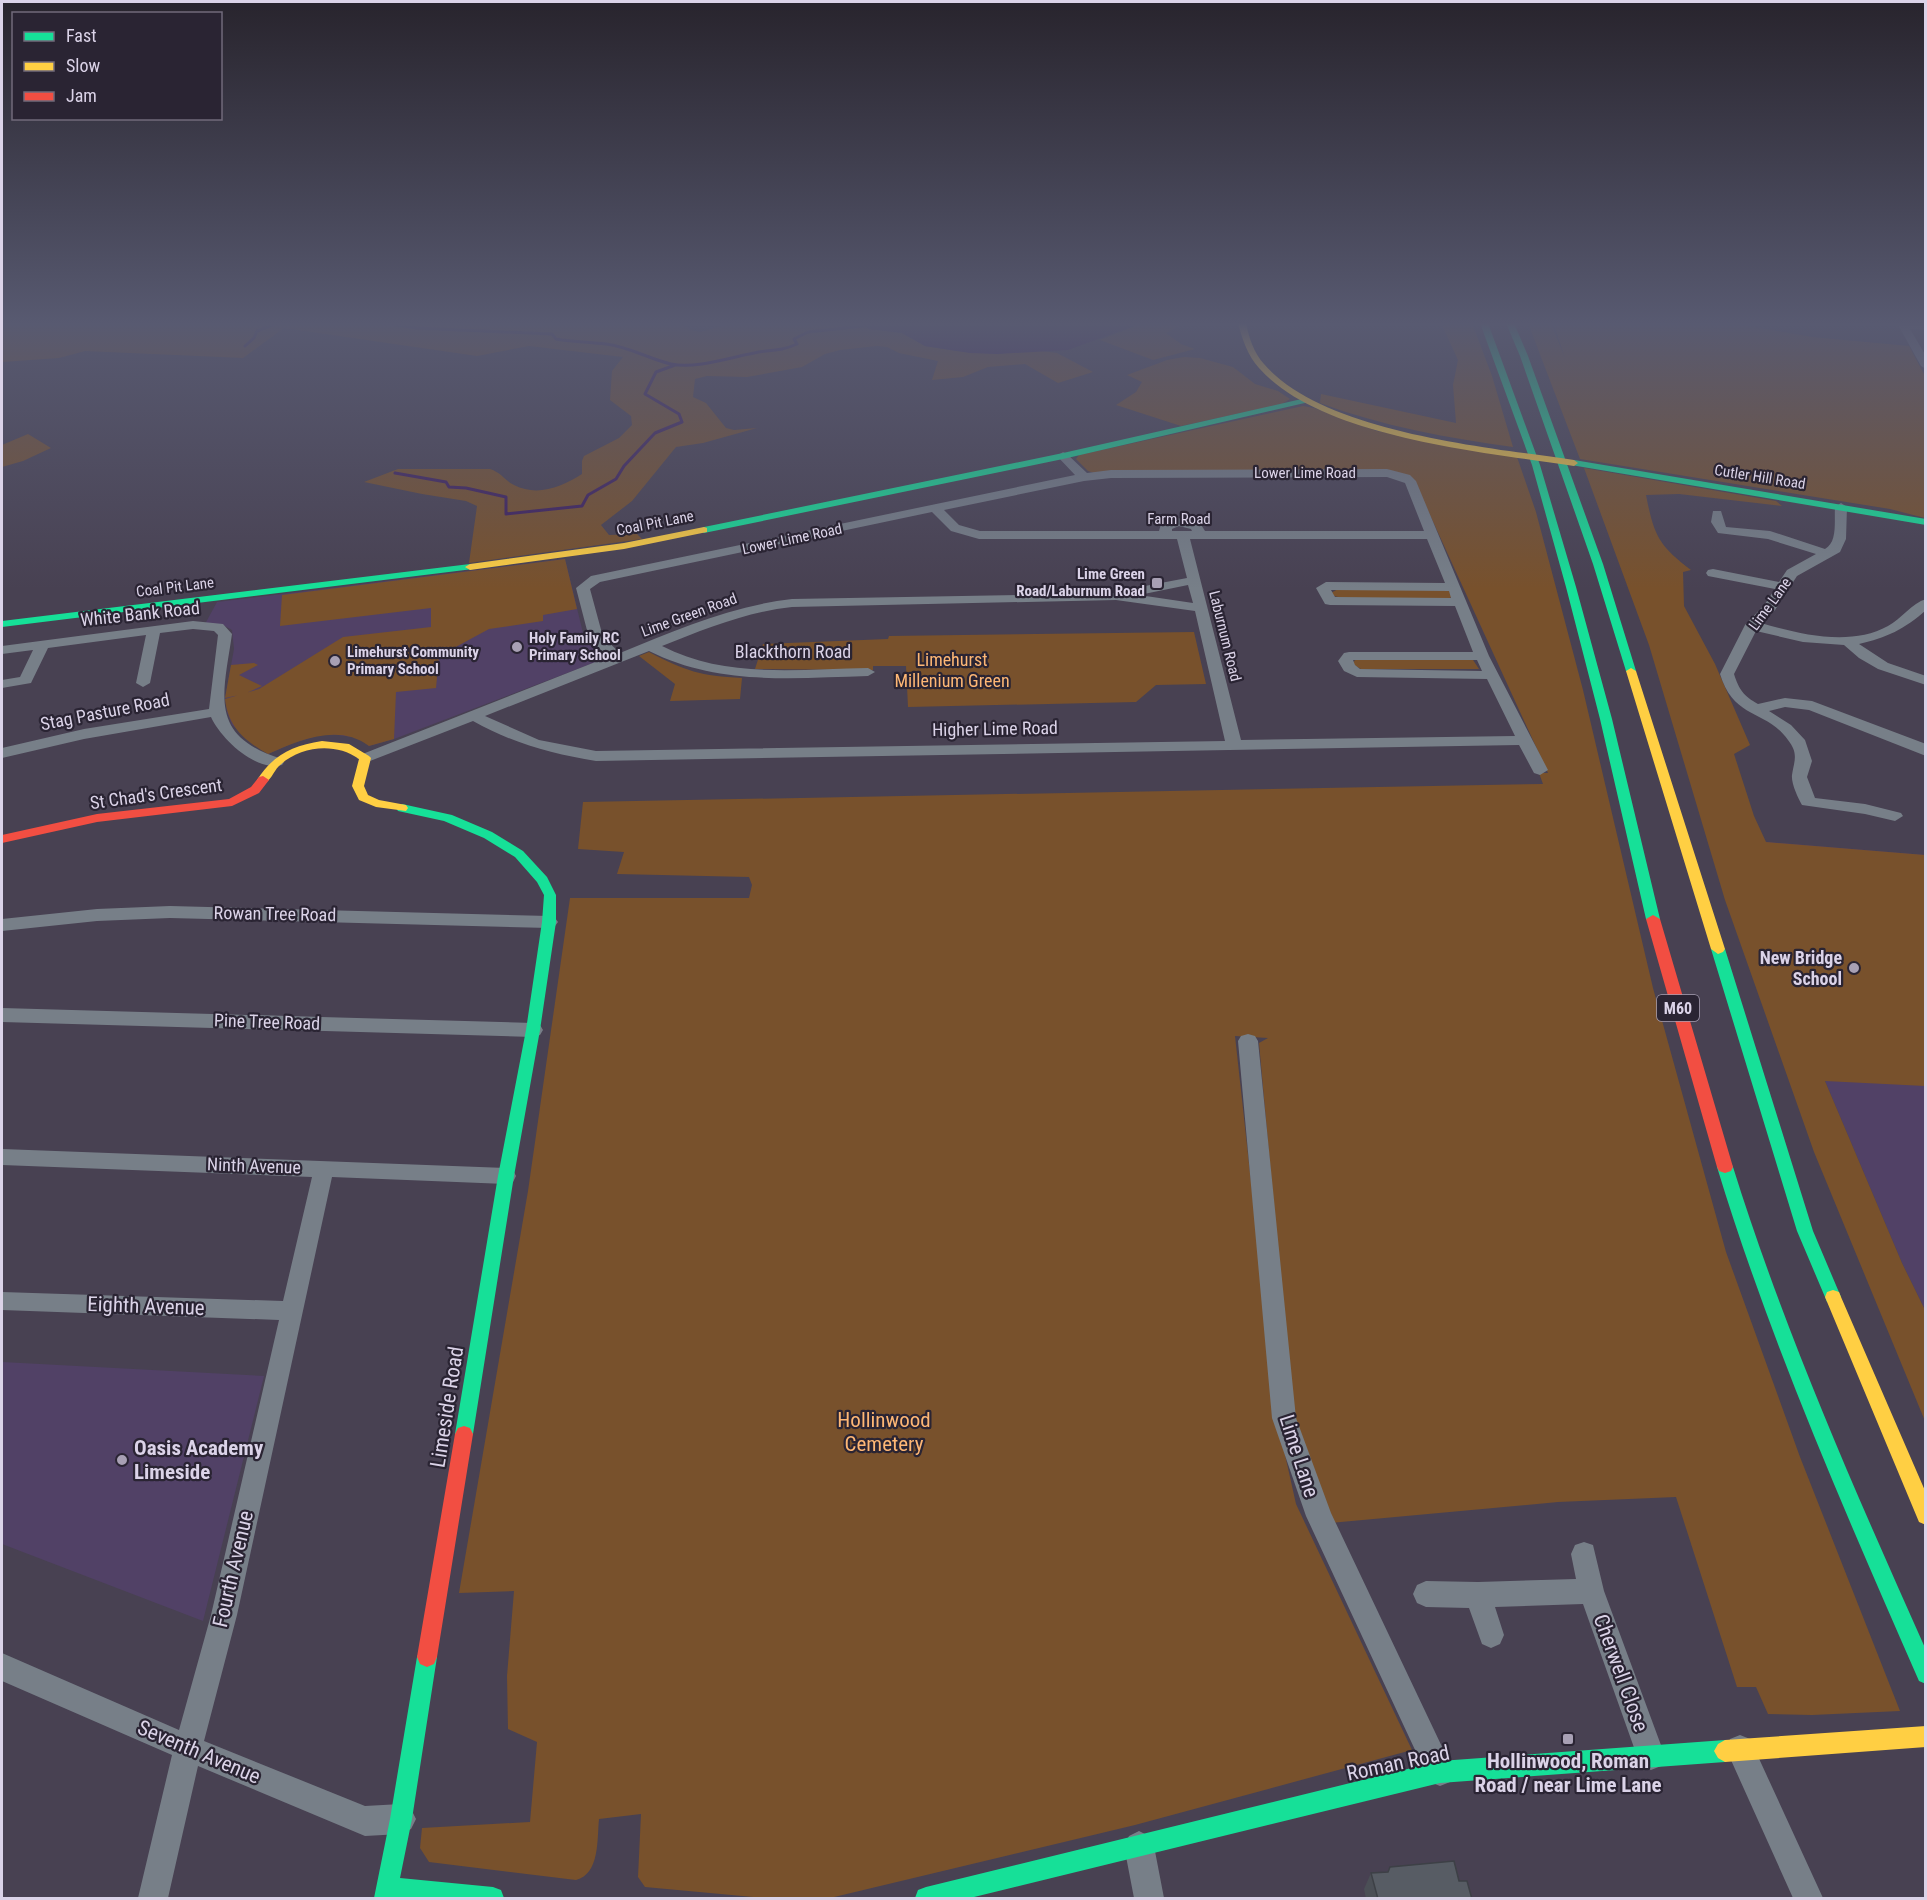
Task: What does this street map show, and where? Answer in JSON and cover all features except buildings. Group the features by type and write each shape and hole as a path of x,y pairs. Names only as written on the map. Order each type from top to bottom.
{"main road":[{"name":"Coal Pit Lane","path":"2,624 584,553 831,505 1063,456 1255,412"},
{"name":"Cutler Hill Road","path":"1333,412 1388,430 1926,522"},
{"name":"M60","path":"1516,412 1536,465 1571,587 1606,719 1650,909 1747,1243 1841,1482 1926,1674"},
{"path":"1544,412 1598,564 1805,1231 1926,1516"},
{"name":"St Chad's Crescent","path":"2,839 97,818 232,802 255,790 276,762 297,751 318,744 338,744 355,749 365,758"},
{"path":"365,758 358,786 367,800 448,818 488,835 519,854 542,880 549,895 549,921"},
{"name":"Limeside Road","path":"386,1893 401,1819 506,1176 533,1030 549,921"},
{"name":"Roman Road","path":"927,1899 1440,1772 1926,1736"},
{"path":"386,1893 493,1899"}],"street":[{"path":"1063,456 1084,477"},
{"name":"Lower Lime Road","path":"618,659 596,638 583,588 596,579 1084,477 1111,474 1387,473 1410,481 1482,656 1540,770"},
{"path":"1717,514 1717,522 1724,535 1770,535 1827,554 1835,549 1840,539 1841,507"},
{"name":"Farm Road","path":"936,509 955,528 965,533 979,535 1432,535"},
{"path":"1166,536 1165,527 1178,522 1196,526 1201,536"},
{"name":"Laburnum Road","path":"1183,536 1234,744"},
{"name":"Lime Lane","path":"1827,554 1792,573 1770,608 1752,625 1727,674 1736,696 1786,728 1797,740 1804,761 1799,777 1810,807 1887,818"},
{"path":"1722,576 1783,587"},
{"name":"Lime Green Road","path":"1116,596 1195,580"},
{"path":"1453,587 1326,586 1323,588 1330,601 1460,602"},
{"name":"Lime Green Road","path":"365,758 720,618 765,606 792,603 1116,596 1201,608"},
{"path":"1752,625 1790,636 1865,639 1890,631 1926,603"},
{"name":"White Bank Road","path":"2,650 193,625 218,627 225,634 216,712"},
{"path":"143,683 154,630"},
{"path":"1847,640 1861,655 1877,665 1925,681"},
{"path":"2,684 26,680 42,645"},
{"name":"Blackthorn Road","path":"651,646 669,657 738,674 868,672"},
{"path":"1482,656 1349,656 1345,661 1349,668 1357,673 1492,675"},
{"path":"1756,710 1768,704 1784,702 1814,705 1902,737 1926,751"},
{"path":"216,712 238,744 257,757 276,762"},
{"name":"Stag Pasture Road","path":"2,753 84,735 216,712"},
{"name":"Higher Lime Road","path":"475,716 506,735 553,750 596,756 1524,740"},
{"name":"Rowan Tree Road","path":"2,925 97,915 170,912 549,921"},
{"name":"Pine Tree Road","path":"2,1015 533,1030"},
{"name":"Lime Lane","path":"1248,1041 1284,1418 1319,1516 1440,1772"},
{"name":"Ninth Avenue","path":"2,1157 506,1176"},
{"name":"Fourth Avenue","path":"153,1899 224,1615 290,1311 324,1168"},
{"name":"Eighth Avenue","path":"2,1301 290,1311"},
{"name":"Cherwell Close","path":"1584,1554 1591,1591 1651,1756"},
{"name":"Cherwell Close","path":"1425,1594 1478,1595 1591,1591"},
{"path":"1478,1595 1491,1635"},
{"name":"Seventh Avenue","path":"2,1667 365,1821 401,1819"},
{"path":"1740,1749 1808,1899"},
{"path":"1139,1846 1149,1899"}],"shaded area":[{"path":"565,559 584,637 604,656 596,662 394,739 369,746 359,738 320,735 268,754 232,725 225,698 234,649 232,630 221,624 205,624 217,602"},
{"name":"New Bridge School","path":"1732,839 1925,855 1925,1310 1902,1263 1825,1081"},
{"name":"Oasis Academy Limeside","path":"2,1362 264,1376 203,1621 2,1544"}],"green space":[{"path":"625,412 713,412 726,428 734,430 757,428 703,443 676,447 632,501 601,525 609,535 637,534 642,539 469,563 477,506 466,501 364,482 398,469 490,469 523,489 549,489 582,474 584,456 619,438 632,425 631,416"},
{"path":"1137,412 1247,412 1181,426"},
{"name":"Hollinwood Cemetery","path":"1277,412 1324,412 1377,431 1517,457 1536,512 1583,690 1653,988 1726,1252 1800,1457 1900,1711 1812,1715 1768,1714 1756,1687 1737,1687 1676,1497 1558,1502 1330,1523 1294,1428 1259,1043 1268,1038 1235,1036 1277,1419 1296,1504 1412,1750 1135,1825 830,1898 764,1898 645,1887 638,1877 641,1814 599,1819 596,1855 593,1863 584,1876 576,1880 429,1862 420,1848 422,1828 530,1822 537,1742 508,1729 507,1676 514,1591 459,1593 528,1191 570,898 749,898 752,885 749,877 617,874 624,852 578,849 583,802 1543,784 1539,773 1548,773 1414,480 1402,474 1094,473 1088,471 1076,459 1079,455"},
{"path":"1345,412 1403,412 1456,423 1455,412 1503,412 1513,447 1415,430"},
{"path":"1562,412 1925,412 1925,518 1890,509 1580,459"},
{"path":"28,434 51,448 23,461 2,467 2,445"},
{"path":"1584,468 1776,501 1782,506 1679,494 1646,495 1659,538 1671,553 1691,570 1683,572 1684,606 1715,664 1750,745 1734,754 1754,816 1766,842 1925,855 1925,1086 1825,1081 1902,1263 1925,1310 1925,1421 1814,1152 1725,900 1649,645"},
{"name":"Limehurst Community Primary School","path":"565,559 577,609 543,615 543,621 489,629 439,656 436,688 396,692 394,739 369,746 357,739 345,736 319,736 268,754 245,738 230,718 225,699 259,689 343,637 431,627 431,608 280,626 282,595"},
{"path":"1338,589 1446,590 1450,591 1453,596 1448,599 1343,598 1331,593"},
{"name":"Limehurst Millenium Green","path":"1194,632 1206,684 1156,685 1136,702 908,707 906,666 873,666 873,670 755,669 763,644 888,639 889,636"},
{"path":"649,652 694,671 715,676 742,678 740,699 670,701 675,684 639,656"},
{"path":"1356,659 1473,660 1479,669 1361,669 1352,664"},
{"path":"254,663 258,665 239,675 262,686 244,694 225,698 231,665"}],"waterway":[{"path":"395,473 446,482 449,487 466,488 506,497 506,514 582,506 588,495 616,479 624,466 655,433 682,422 679,414 675,412"}],"traffic: fast":[{"path":"704,530 1063,456 1255,412"},
{"path":"1516,412 1536,465 1571,587 1606,719 1653,919"},
{"path":"1544,412 1598,564 1631,671"},
{"path":"1574,463 1926,522"},
{"path":"2,624 470,567"},
{"path":"402,808 448,818 488,835 519,854 542,880 550,895 549,922 533,1030 506,1176 464,1434"},
{"path":"1718,949 1805,1231 1833,1297"},
{"path":"1725,1167 1745,1232 1792,1361 1817,1424 1926,1674"},
{"path":"385,1898 401,1819 427,1657"},
{"path":"926,1898 1440,1772 1725,1751"},
{"path":"388,1888 493,1898"}],"traffic: slow":[{"path":"1332,412 1408,435 1574,463"},
{"path":"470,567 624,546 704,530"},
{"path":"1631,671 1718,949"},
{"path":"263,780 276,763 299,750 322,744 345,747 365,758 358,786 363,797 376,803 402,808"},
{"path":"1833,1297 1926,1516"},
{"path":"1725,1751 1926,1736"}],"traffic: jam":[{"path":"2,839 97,818 232,802 255,790 263,780"},
{"path":"1653,919 1725,1167"},
{"path":"427,1657 464,1434"}],"place":[{"name":"Lime Green Road/Laburnum Road","path":"1157,583"},
{"name":"Holy Family RC Primary School","path":"517,647"},
{"name":"Limehurst Community Primary School","path":"335,661"},
{"name":"New Bridge School","path":"1854,968"},
{"name":"Oasis Academy Limeside","path":"122,1460"},
{"name":"Hollinwood, Roman Road / near Lime Lane","path":"1568,1739"}]}
